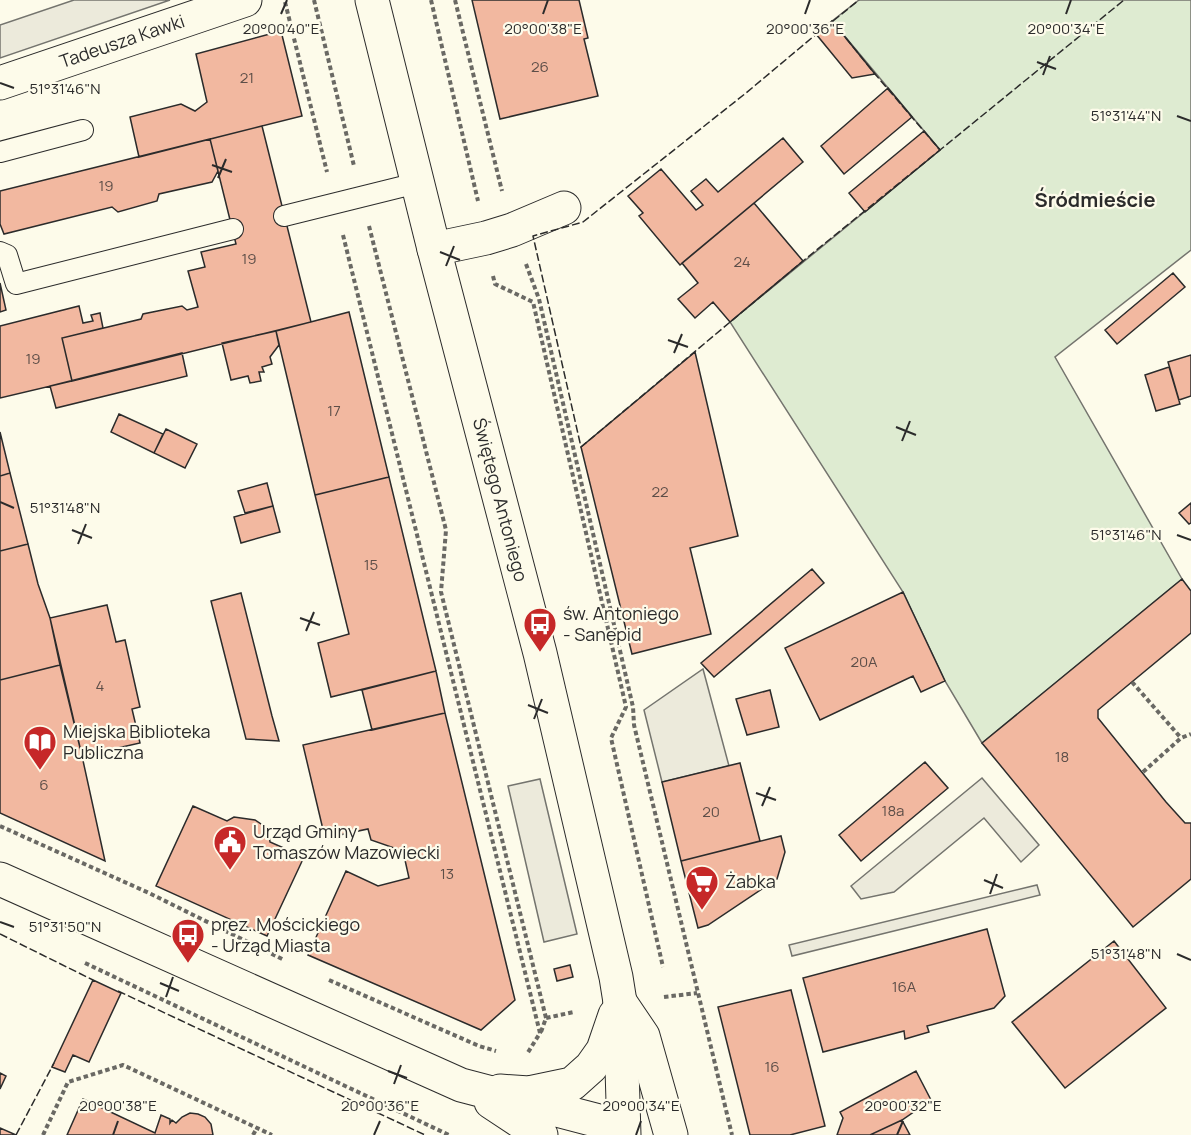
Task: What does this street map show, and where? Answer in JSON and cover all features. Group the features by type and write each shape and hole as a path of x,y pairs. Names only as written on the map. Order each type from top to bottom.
{"street":[{"name":"Tadeusza Kawki","path":"0,83 245,0"},
{"name":"Świętego Antoniego","path":"372,0 417,183 540,653 616,977 620,1002 623,1135"},
{"path":"434,249 499,234 564,208"},
{"path":"0,879 470,1088 541,1135"},
{"name":"Świętego Antoniego","path":"620,1002 643,1036 671,1135"},
{"path":"470,1088 529,1093 572,1083 591,1067 603,1050 620,1002"},
{"path":"470,1088 595,1120 613,1127 623,1135"}],"lane":[{"path":"0,152 83,130"},
{"path":"284,216 417,183"},
{"path":"0,252 7,255 16,285 233,230"}],"path":[{"path":"284,0 540,1033 523,1060"},
{"path":"314,0 361,197 446,530 441,592 546,1018"},
{"path":"431,0 499,234 539,299 633,707 634,725 732,1135"},
{"path":"455,0 499,234 495,284 533,302 626,707 611,738 663,967"},
{"path":"1132,682 1181,738"},
{"path":"1143,772 1181,738 1191,734"},
{"path":"0,826 149,893 290,963"},
{"path":"78,960 449,1135"},
{"path":"321,977 479,1046 501,1053"},
{"path":"43,1135 68,1082 123,1065 272,1135"},
{"path":"253,1135 257,1128"}],"green space":[{"path":"859,0 1191,0 1191,250 1055,357 1182,579 982,743 945,681 903,592 730,322 940,150 832,21"}],"shaded area":[{"path":"74,0 170,0 0,58 0,25"},
{"path":"703,669 729,766 662,782 644,710"},
{"path":"982,778 1039,845 1021,862 984,818 894,892 861,899 851,886"},
{"path":"540,779 577,934 544,942 508,786"},
{"path":"1037,885 1040,895 792,956 789,945"}],"building":[{"path":"472,0 579,0 588,38 584,39 598,96 500,119"},
{"path":"832,21 875,74 852,78 816,34"},
{"path":"281,31 302,116 139,157 130,117 181,104 195,111 207,102 196,54"},
{"path":"888,88 912,117 844,174 821,146"},
{"path":"262,126 311,322 72,381 62,338 141,319 143,314 182,306 187,310 198,307 188,271 205,267 201,252 236,244 210,139"},
{"path":"924,131 940,150 865,212 849,193"},
{"path":"783,138 803,162 680,265 639,216 643,213 628,196 661,169 696,210 703,205 691,191 706,179 718,192"},
{"path":"210,139 218,171 212,182 159,194 157,201 118,212 112,207 4,234 0,224 0,191"},
{"path":"754,203 803,261 730,322 713,302 695,318 678,299 698,283 682,263"},
{"path":"1173,273 1185,287 1117,344 1105,330"},
{"path":"0,283 6,310 0,312"},
{"path":"79,306 83,323 93,321 91,315 100,313 103,328 62,338 72,381 0,398 0,326"},
{"path":"349,312 389,477 315,495 276,331"},
{"path":"276,331 279,345 270,357 272,364 262,367 264,372 259,372 261,381 250,383 248,376 231,380 222,343"},
{"path":"695,352 738,536 690,548 711,634 632,654 581,447"},
{"path":"182,353 187,376 56,408 50,386"},
{"path":"1191,355 1191,396 1179,400 1168,362"},
{"path":"1169,367 1180,404 1156,411 1145,375"},
{"path":"119,414 163,434 154,453 111,432"},
{"path":"166,429 197,444 185,468 154,453"},
{"path":"0,432 10,473 0,476"},
{"path":"10,473 28,544 0,551 0,476"},
{"path":"389,477 436,671 331,697 318,643 349,634 315,495"},
{"path":"267,483 273,506 245,513 238,491"},
{"path":"1191,503 1191,523 1189,524 1179,513"},
{"path":"273,506 280,532 241,543 234,517"},
{"path":"28,544 38,584 50,618 60,665 0,680 0,551"},
{"path":"812,569 824,583 714,677 701,663"},
{"path":"1182,579 1191,591 1191,633 1098,710 1098,718 1166,802 1185,823 1191,823 1191,879 1133,927 982,743"},
{"path":"903,592 945,681 921,692 913,676 820,720 785,648"},
{"path":"241,593 279,741 246,739 211,601"},
{"path":"107,605 116,642 125,640 140,707 132,709 140,743 82,756 50,618"},
{"path":"60,665 105,861 0,813 0,680"},
{"path":"436,671 445,713 372,730 362,690"},
{"path":"770,690 779,727 747,735 736,699"},
{"path":"445,713 515,1000 481,1030 308,955 346,871 378,886 409,878 403,851 371,840 368,829 325,838 303,745"},
{"path":"925,762 948,788 861,861 839,835"},
{"path":"740,763 760,841 681,861 662,782"},
{"name":"Urząd Gminy Tomaszów Mazowiecki","path":"193,806 227,821 234,817 255,820 264,826 269,834 270,842 304,857 267,936 156,886"},
{"path":"781,836 785,852 777,879 708,925 698,928 681,861"},
{"path":"987,929 1005,996 994,1008 927,1026 929,1032 905,1039 904,1031 823,1052 803,978"},
{"path":"1114,941 1166,1008 1065,1088 1012,1022"},
{"path":"570,965 573,977 557,981 554,969"},
{"path":"93,980 121,993 89,1062 73,1055 65,1072 52,1067"},
{"path":"791,990 825,1126 790,1135 750,1135 718,1007"},
{"path":"916,1071 931,1100 902,1120 870,1135 837,1135 843,1118 840,1112"},
{"path":"0,1073 6,1076 0,1089"},
{"path":"83,1099 155,1133 161,1115 170,1119 170,1123 172,1120 176,1123 190,1113 198,1114 205,1117 211,1124 213,1135 67,1135"},
{"path":"902,1120 910,1135 870,1135"},
{"path":"0,1128 16,1135 0,1135"}],"fence":[{"path":"833,21 859,0"},
{"path":"938,148 940,150 1124,0"},
{"path":"832,21 940,150 803,261 581,447 533,236 583,222 746,93 832,21"},
{"path":"0,934 93,980"},
{"path":"118,991 425,1135"},
{"path":"16,1135 54,1063"}],"place":[{"name":"św. Antoniego - Sanepid","path":"540,653"},
{"name":"Miejska Biblioteka Publiczna","path":"40,771"},
{"name":"Urząd Gminy Tomaszów Mazowiecki","path":"230,871"},
{"name":"Żabka","path":"702,911"},
{"name":"prez. Mościckiego - Urząd Miasta","path":"188,964"}],"district":[{"name":"Śródmieście","path":"1095,200"}]}
